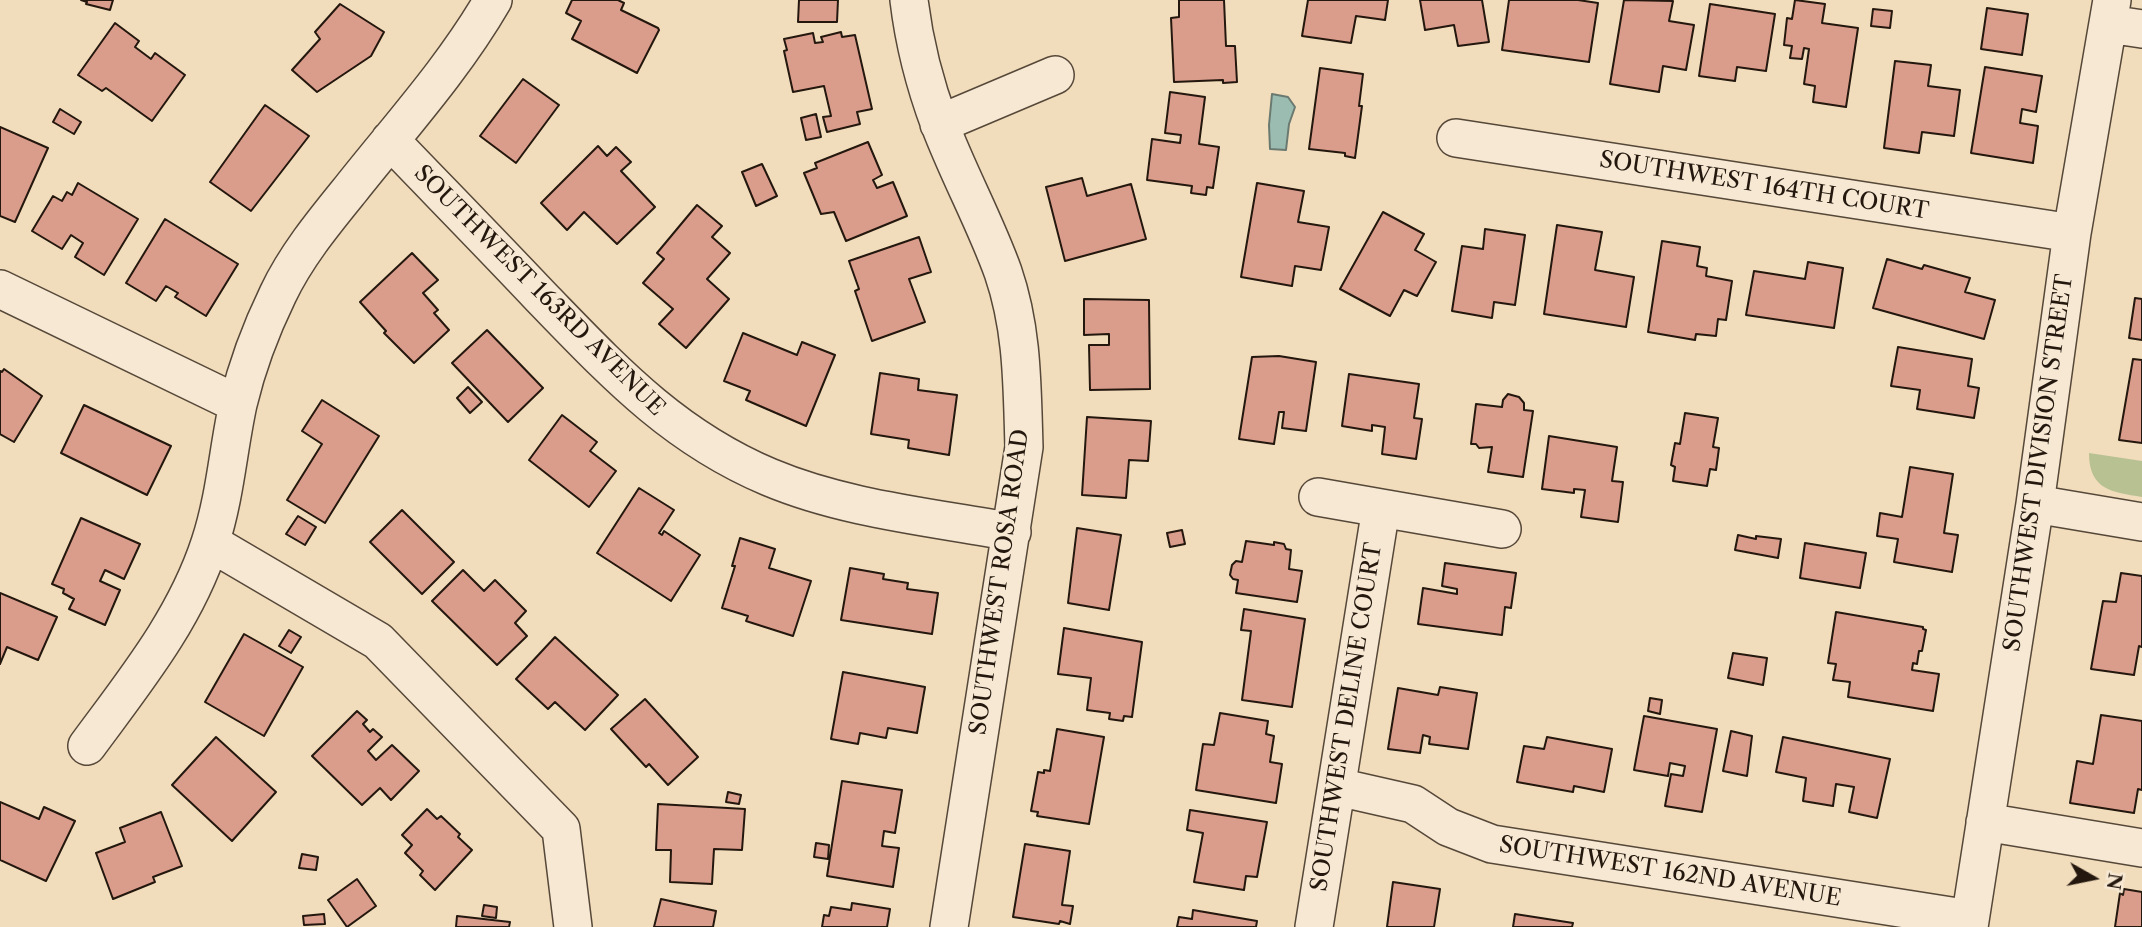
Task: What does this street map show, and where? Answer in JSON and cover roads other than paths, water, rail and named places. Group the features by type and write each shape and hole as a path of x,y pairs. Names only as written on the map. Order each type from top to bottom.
{"street":[{"path":"87,746 160,648 197,580 222,502 238,404 252,357 279,292 315,234 441,79 493,0"},
{"name":"SOUTHWEST ROSA ROAD","path":"909,0 920,60 939,124 1003,273 1019,329 1024,447 949,927"},
{"name":"SOUTHWEST DIVISION STREET","path":"1969,923 2035,504 2072,233 2121,18"},
{"path":"939,124 1055,75"},
{"name":"SOUTHWEST 164TH COURT","path":"1457,138 2072,233"},
{"name":"SOUTHWEST 163RD AVENUE","path":"390,140 619,377 673,424 768,477 804,490 837,500 1012,532"},
{"path":"0,289 238,404"},
{"path":"1318,498 1502,529"},
{"path":"2035,504 2142,522"},
{"name":"SOUTHWEST DELINE COURT","path":"1314,927 1381,508"},
{"path":"211,543 378,641 561,829 573,927"},
{"name":"SOUTHWEST 162ND AVENUE","path":"1338,787 1413,804 1448,827 1492,844 1969,923"},
{"path":"1985,822 2142,848"}],"water":[{"path":"1272,94 1288,97 1295,107 1289,124 1286,150 1270,149"}]}
